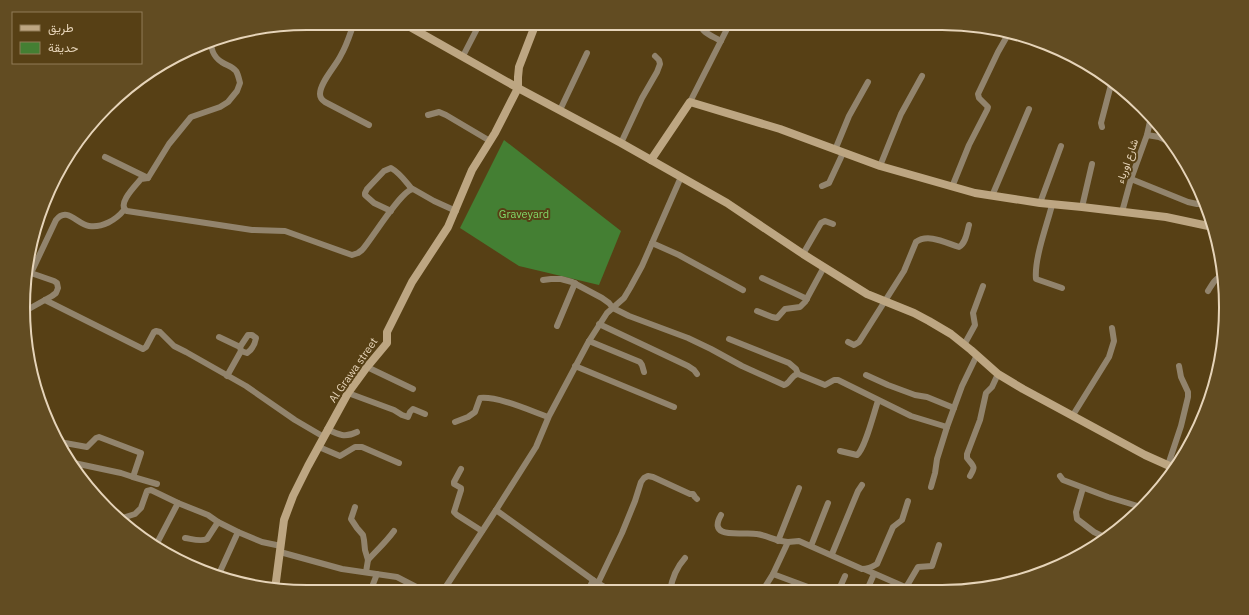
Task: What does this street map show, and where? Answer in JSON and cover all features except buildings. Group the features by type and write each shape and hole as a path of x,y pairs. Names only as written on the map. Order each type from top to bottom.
{"street":[{"path":"351,30 342,55 324,82 320,96 325,102 368,125"},
{"path":"417,30 518,88 621,143 727,203 802,254 868,294 914,313 951,334 998,374 1023,390 1073,415 1145,455 1169,466"},
{"path":"463,56 476,30"},
{"path":"518,88 519,67 533,30"},
{"path":"702,30 721,41"},
{"path":"651,160 690,102 726,30"},
{"path":"952,187 969,145 988,107 979,98 978,94 1006,38"},
{"path":"148,178 169,144 191,118 220,107 228,102 237,91 240,83 236,71 231,66 218,60 211,47"},
{"path":"560,110 587,53"},
{"path":"621,143 642,98 657,72 660,64 656,56"},
{"path":"880,166 901,114 922,76"},
{"path":"835,150 849,116 868,82"},
{"path":"1102,127 1110,87"},
{"name":"Al Grawa street","path":"276,583 284,520 293,496 324,438 327,429 348,393 387,343 387,332 412,282 444,233 456,211 472,170 490,141 518,88"},
{"path":"690,102 780,129 880,166 952,187 992,196 1040,204 1082,207 1166,217 1207,226"},
{"path":"992,196 1029,109"},
{"path":"428,115 439,112 490,141"},
{"name":"شارع اورباء","path":"1122,212 1131,179 1149,124"},
{"path":"1147,135 1161,138"},
{"path":"1040,204 1061,146"},
{"path":"822,186 829,183 843,153"},
{"path":"105,157 148,178"},
{"path":"1082,207 1092,164"},
{"path":"391,211 374,203 365,195 365,193 384,171 391,168 401,176 412,189 456,211"},
{"path":"447,585 536,447 548,417 599,324 607,313 627,294 642,266 681,177"},
{"path":"124,210 124,201 130,192 140,179 148,178"},
{"path":"1131,179 1188,202 1199,204"},
{"path":"124,210 252,230 285,231 352,255 362,250 403,195 412,189"},
{"path":"1052,205 1040,246 1036,279 1062,288"},
{"path":"33,264 59,217 65,215 73,217 87,226 100,226 116,218 124,210"},
{"path":"802,254 821,223 825,221 833,224"},
{"path":"848,342 857,344 904,271 917,241 930,238 959,247 962,246 964,242 969,225"},
{"path":"652,243 743,290"},
{"path":"757,311 777,318 785,309 800,307 807,299 824,267"},
{"path":"30,308 56,293 58,288 57,283 54,281 32,273"},
{"path":"543,280 551,278 568,280 575,283 606,300 613,308 639,321 688,338 784,385 787,384 794,375 798,374"},
{"path":"762,278 807,299"},
{"path":"1208,291 1217,278"},
{"path":"558,326 575,283"},
{"path":"964,345 975,325 973,313 983,286"},
{"path":"45,300 143,349 146,347 154,332 160,332 176,348 186,352 246,386 324,438"},
{"path":"599,324 688,366 697,374"},
{"path":"1073,415 1109,357 1114,340 1112,328"},
{"path":"219,337 241,349 227,376"},
{"path":"729,339 788,363 796,369 798,374 825,385 834,380 838,380 878,401 916,418 947,428"},
{"path":"589,341 640,362 644,372"},
{"path":"931,487 937,459 947,428 962,386 977,355"},
{"path":"575,366 674,407"},
{"path":"1172,461 1188,397 1188,392 1181,377 1179,366"},
{"path":"367,367 413,389"},
{"path":"970,476 974,465 967,458 967,454 981,414 986,393 992,387 998,374"},
{"path":"866,375 888,385 918,396 927,397 954,408"},
{"path":"348,393 394,410 408,417 413,409 426,414"},
{"path":"455,422 468,417 475,412 480,398 508,403 548,417"},
{"path":"840,451 857,455 859,454 878,401"},
{"path":"327,429 337,434 349,436 357,432"},
{"path":"66,443 87,447 98,437 141,453 133,477"},
{"path":"319,447 340,456 355,447 362,447 399,463"},
{"path":"78,464 121,473 157,484"},
{"path":"460,469 454,484 462,490 454,512 482,531"},
{"path":"593,585 622,533 641,482 644,478 648,476 693,494 698,500"},
{"path":"1060,476 1063,480 1136,505"},
{"path":"832,554 858,491 862,485"},
{"path":"778,541 799,488"},
{"path":"1084,488 1076,512 1077,519 1100,535"},
{"path":"126,517 135,514 141,508 147,490 151,490 208,516 238,532 280,549 342,568 397,577 412,585"},
{"path":"862,569 867,569 877,564 893,527 902,521 908,501"},
{"path":"158,541 178,503"},
{"path":"811,546 828,503"},
{"path":"355,507 351,519 356,528 363,535 368,560 366,572"},
{"path":"496,510 600,585"},
{"path":"721,515 717,524 721,530 731,533 758,534 778,541 799,541 832,554 899,585"},
{"path":"186,538 197,540 207,539 218,522"},
{"path":"368,560 378,548 386,543 392,530"},
{"path":"220,571 238,532"},
{"path":"766,585 788,542"},
{"path":"908,585 918,567 932,566 939,545"},
{"path":"671,585 676,569 684,558"},
{"path":"373,585 377,574"},
{"path":"773,574 803,585"},
{"path":"869,585 874,574"},
{"path":"841,585 845,576"}],"green space":[{"name":"Graveyard","path":"504,140 621,231 599,285 519,266 460,228"}]}
